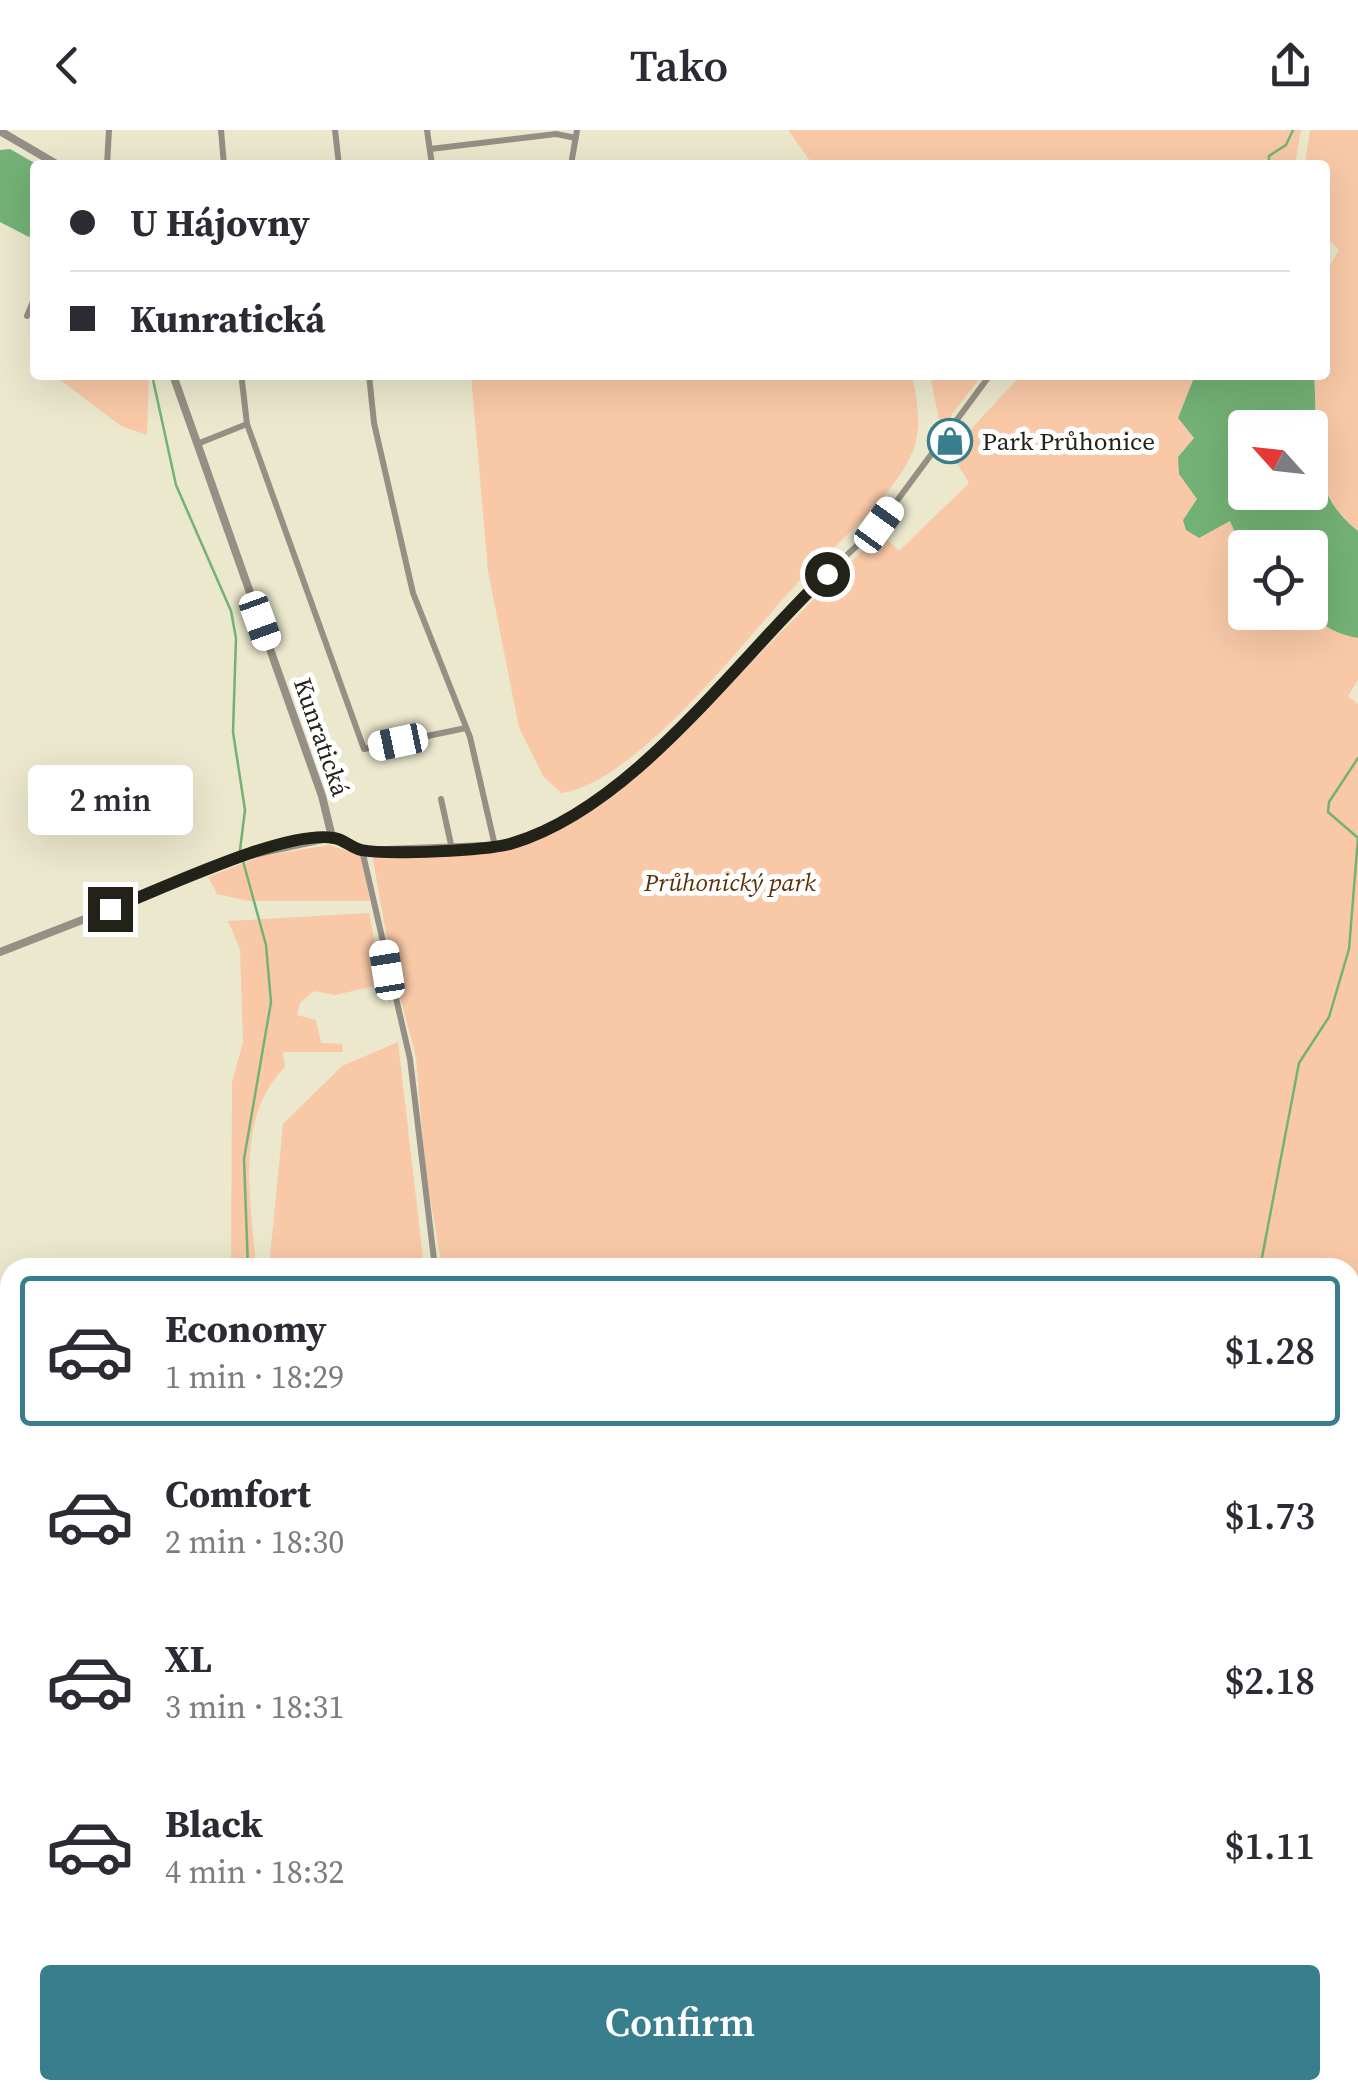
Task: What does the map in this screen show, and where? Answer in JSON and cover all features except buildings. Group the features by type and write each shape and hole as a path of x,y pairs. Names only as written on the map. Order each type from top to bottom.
{"street":[{"path":"107,160 109,130"},
{"path":"220,130 223,160"},
{"path":"335,130 338,160"},
{"path":"427,130 431,160"},
{"path":"0,131 49,160"},
{"path":"430,149 577,134 572,160"},
{"path":"27,316 30,309"},
{"name":"Kunratická","path":"0,952 249,854 332,837 322,796 175,380"},
{"path":"242,380 247,424 364,749 466,728"},
{"path":"370,380 374,423 414,594 466,728 495,846"},
{"path":"332,837 362,850 452,849 512,844 560,822 638,767 713,696 801,598 879,525 986,380"},
{"path":"197,444 247,424"},
{"path":"441,799 452,849"},
{"path":"362,850 410,1058 434,1258"}],"green space":[{"path":"788,130 1301,130 1296,160 809,160"},
{"path":"1310,130 1358,130 1358,531 1328,493 1328,410 1315,410 1314,380 1330,380 1330,265 1339,250 1330,241 1330,160 1306,160"},
{"path":"61,380 149,380 147,435 121,426"},
{"path":"471,380 913,380 917,433 913,451 890,489 793,588 686,708 621,765 590,784 561,793 543,776 519,728 488,571"},
{"path":"931,380 978,380 941,429"},
{"name":"Průhonický park","path":"1016,380 1193,380 1178,418 1194,438 1187,449 1188,486 1197,499 1183,520 1199,537 1230,521 1234,530 1228,530 1228,630 1328,627 1358,638 1358,680 1348,696 1358,704 1358,1258 440,1258 425,1168 416,1057 392,967 372,854 511,850 563,828 641,772 880,533 899,551 969,483 950,452"},
{"path":"329,845 361,855 370,901 249,901 217,894 208,877 262,856"},
{"path":"369,913 381,973 375,986 335,995 314,991 300,1003 297,1015 316,1020 321,1043 342,1044 343,1052 283,1052 285,1067 258,1110 250,1161 255,1258 231,1258 232,1082 243,1042 240,949 228,921"},
{"path":"398,1042 423,1258 270,1258 283,1124 342,1066"}],"shaded area":[{"path":"10,149 30,160 29,237 0,222 0,150"},
{"path":"1193,380 1314,380 1315,410 1228,410 1228,510 1328,510 1328,494 1358,531 1358,638 1328,627 1328,530 1234,530 1230,521 1199,538 1186,530 1183,520 1197,499 1179,474 1178,457 1194,438 1178,418"}],"waterway":[{"path":"1269,160 1286,145 1293,130"},
{"path":"153,380 176,485 231,611 236,638 233,732 245,810 240,850 266,945 271,1002 244,1159 248,1258"},
{"path":"1357,837 1328,812 1329,802 1358,758"},
{"path":"1262,1258 1299,1063 1329,1017 1349,949 1358,838"}],"place":[{"name":"Park Průhonice","path":"950,441"}],"route":[{"path":"110,909 249,854 289,843 332,837 362,850 488,847 512,844 560,822 638,767 713,696 827,574"}]}
